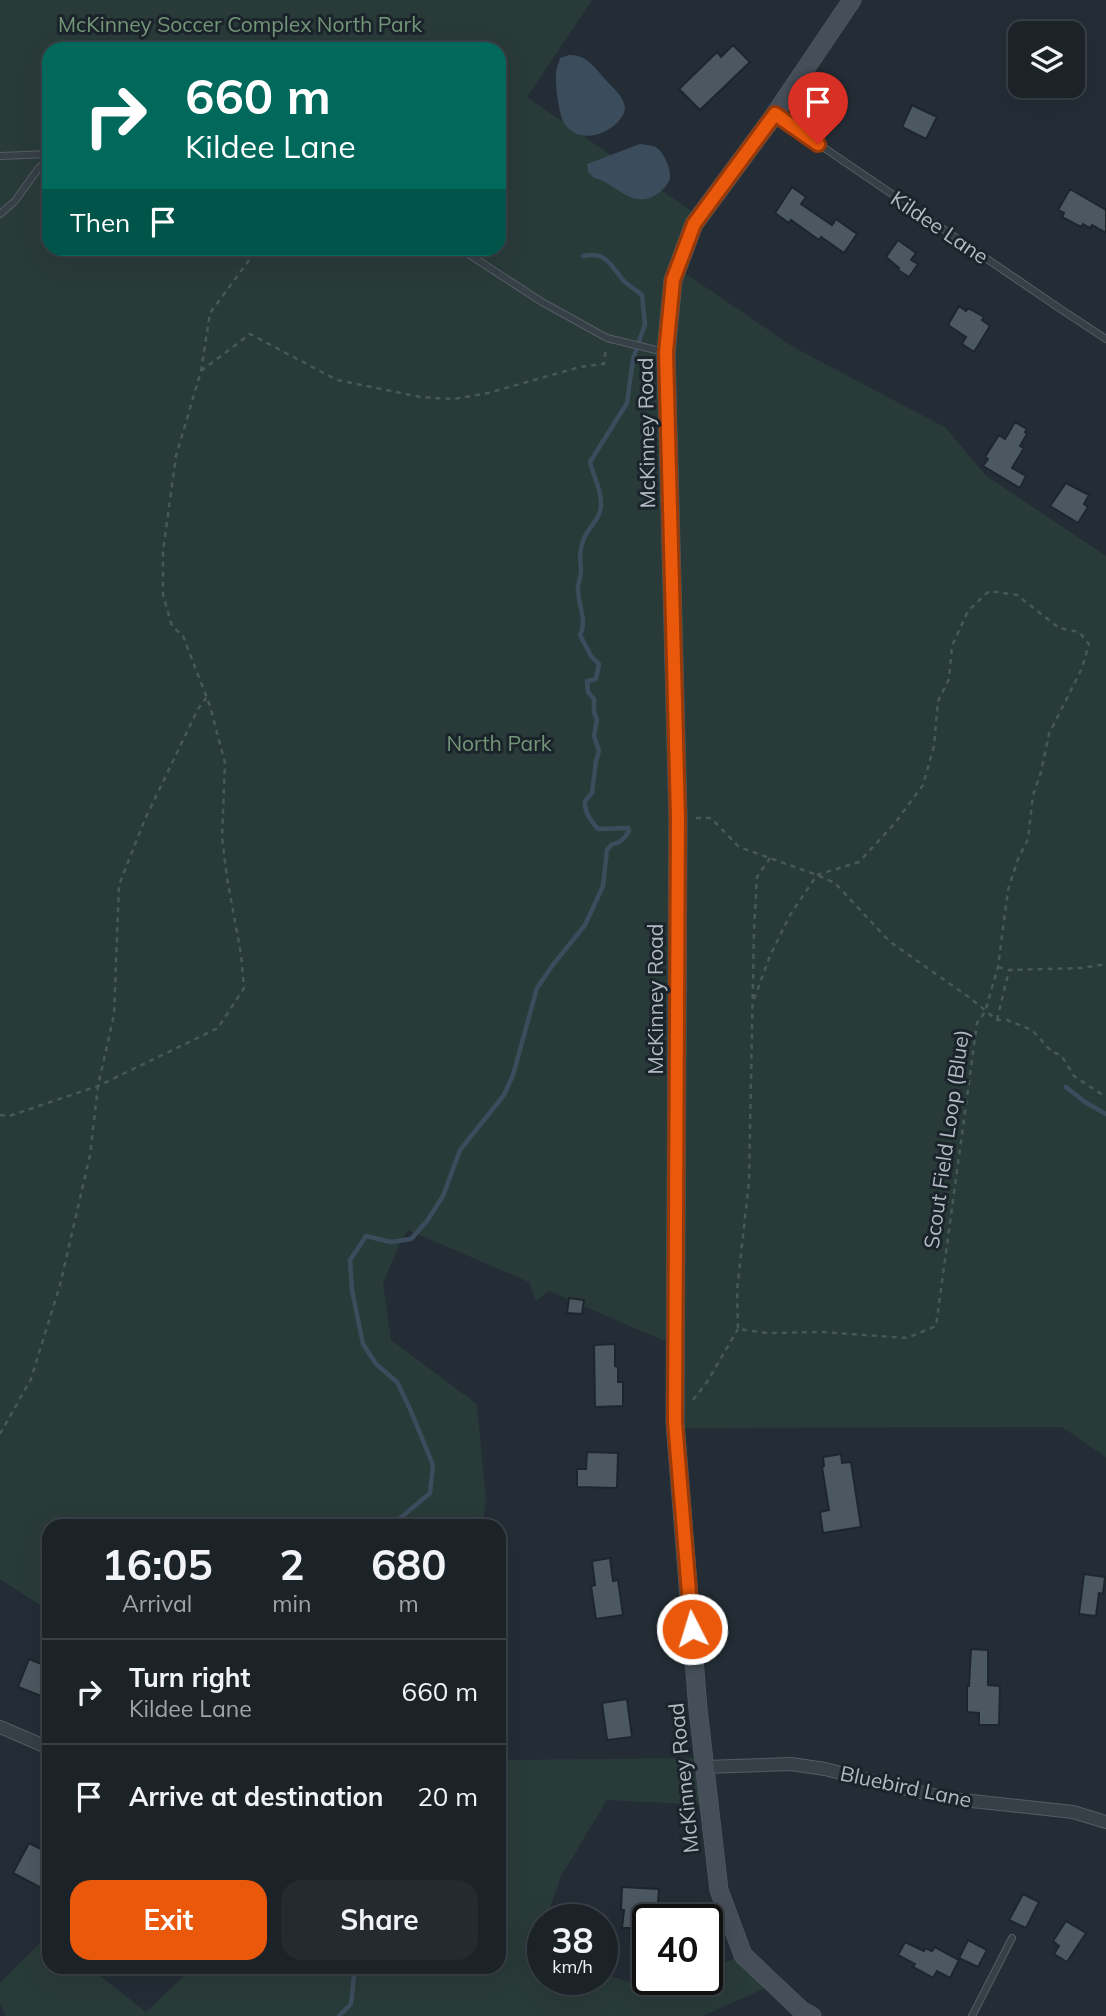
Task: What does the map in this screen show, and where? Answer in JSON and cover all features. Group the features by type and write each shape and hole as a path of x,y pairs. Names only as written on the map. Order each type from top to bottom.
{"street":[{"name":"McKinney Road","path":"812,2016 801,2010 743,1955 719,1890 704,1767 675,1422 678,818 666,352 673,280 694,224 775,114 852,0"},
{"path":"0,1727 42,1745"},
{"name":"Bluebird Lane","path":"704,1767 791,1763 953,1799 1073,1812 1106,1822"}],"lane":[{"name":"Kildee Lane","path":"775,114 1106,339"},
{"path":"0,156 42,154"},
{"path":"0,214 16,201 42,165"},
{"path":"471,256 542,302 607,338 666,352"},
{"path":"971,2016 1013,1938"}],"path":[{"path":"0,1115 9,1116 97,1086 218,1028 244,988 222,836 225,763 207,697 183,636 172,626 163,595 163,551 176,456 201,371 210,313 252,256"},
{"path":"201,371 250,334 337,380 420,397 454,399 604,364 607,338"},
{"name":"Scout Field Loop (Blue)","path":"738,1329 767,1333 822,1332 907,1338 936,1326 977,1023 985,1012 998,967 1009,890 1018,859 1028,839 1033,795 1049,734 1082,668 1089,644 1079,632 1059,628 1017,595 989,591 968,611 952,646 949,679 938,701 934,746 923,785 895,823 859,862 817,874"},
{"path":"0,1434 31,1379 60,1285 90,1155 97,1086 114,1015 119,885 145,819 198,709 207,697"},
{"path":"678,818 711,818 739,847 817,874 835,883 889,941 970,998 996,1020 1007,1020 1031,1030 1052,1052 1061,1055 1074,1076 1106,1097"},
{"path":"675,1422 707,1382 738,1329 737,1291 749,1181 757,877 770,858"},
{"path":"753,1003 770,957 790,915 817,874"},
{"path":"998,967 1009,970 1082,968 1106,964"},
{"path":"996,1020 1009,970"}],"green space":[{"name":"North Park","path":"0,0 592,0 527,97 697,215 672,270 686,274 795,348 946,428 985,475 1106,556 1106,1457 1062,1427 682,1428 681,1348 549,1291 536,1301 529,1282 408,1230 383,1283 391,1340 477,1404 486,1501 483,1519 42,1519 42,1606 0,1579"},
{"path":"703,1758 709,1805 607,1800 561,1876 551,1904 527,1904 527,1995 618,1995 618,1978 632,1983 632,1995 723,1995 723,1963 743,1955 774,1984 703,2016 6,2016 0,2003 0,1983 42,1941 42,1974 98,1974 146,2012 186,1974 506,1974 506,1760"}],"water":[{"path":"580,56 589,61 622,99 625,108 623,115 605,131 590,136 582,135 568,128 563,121 556,72 560,58"},
{"path":"640,144 660,150 669,170 667,185 652,197 631,197 594,178 588,172 587,164"}],"building":[{"path":"733,45 750,62 700,110 679,89 717,52 721,57"},
{"path":"912,105 937,117 926,139 902,127"},
{"path":"792,187 806,197 801,204 832,225 836,219 857,234 844,253 821,237 819,240 791,220 789,223 775,213"},
{"path":"1070,189 1106,210 1106,233 1092,225 1090,228 1083,224 1081,227 1062,217 1064,213 1058,210"},
{"path":"898,240 916,253 911,260 918,264 909,277 886,257"},
{"path":"959,306 984,317 982,320 990,326 974,352 962,344 966,337 948,325"},
{"path":"1015,422 1027,429 1020,446 1024,448 1012,468 1026,476 1020,488 983,466 988,459 985,457 999,435 1005,439"},
{"path":"1066,483 1089,495 1084,504 1088,507 1078,523 1050,506"},
{"path":"569,1298 584,1300 582,1314 567,1313"},
{"path":"615,1344 618,1382 623,1382 623,1406 595,1407 594,1345"},
{"path":"587,1452 618,1453 617,1488 577,1487 577,1469 586,1469"},
{"path":"841,1454 842,1463 851,1462 861,1527 823,1533 820,1512 829,1510 822,1467 823,1457"},
{"path":"610,1558 613,1581 618,1580 623,1615 596,1619 591,1586 595,1585 592,1561"},
{"path":"1084,1574 1105,1577 1103,1594 1099,1593 1096,1616 1079,1614"},
{"path":"971,1649 988,1650 988,1685 1000,1686 999,1725 979,1725 979,1713 967,1712"},
{"path":"29,1659 42,1664 42,1696 18,1687"},
{"path":"627,1699 632,1737 607,1740 602,1703"},
{"path":"29,1843 42,1850 42,1888 13,1873"},
{"path":"622,1887 659,1889 658,1904 632,1904 632,1943 630,1928 622,1928 624,1910 621,1910"},
{"path":"1023,1894 1039,1902 1026,1928 1009,1920"},
{"path":"1066,1921 1086,1933 1067,1962 1054,1954 1059,1946 1053,1941"},
{"path":"968,1940 987,1950 978,1967 959,1958"},
{"path":"905,1942 924,1951 925,1948 932,1951 935,1947 959,1960 950,1978 937,1971 933,1978 898,1955"}],"waterway":[{"path":"399,1519 430,1493 433,1465 397,1382 376,1364 363,1344 352,1290 350,1260 366,1236 391,1242 411,1239 427,1221 443,1196 460,1150 504,1095 513,1075 537,988 585,925 603,886 607,850 629,831 628,828 598,829 586,809 585,801 592,793 599,751 594,736 597,720 594,699 588,692 587,681 596,679 599,664 591,656 580,635 583,617 578,587 582,542 599,514 601,505 599,488 590,462 627,403 633,359 645,324 642,295 624,281 603,258 583,256"},
{"path":"1066,1087 1106,1114"},
{"path":"339,2016 351,2004 354,1974"}],"route":[{"path":"692,1629 675,1422 678,818 666,352 673,280 694,224 775,114 818,144"}],"park label":[{"name":"McKinney Soccer Complex North Park","path":"240,24"}]}
